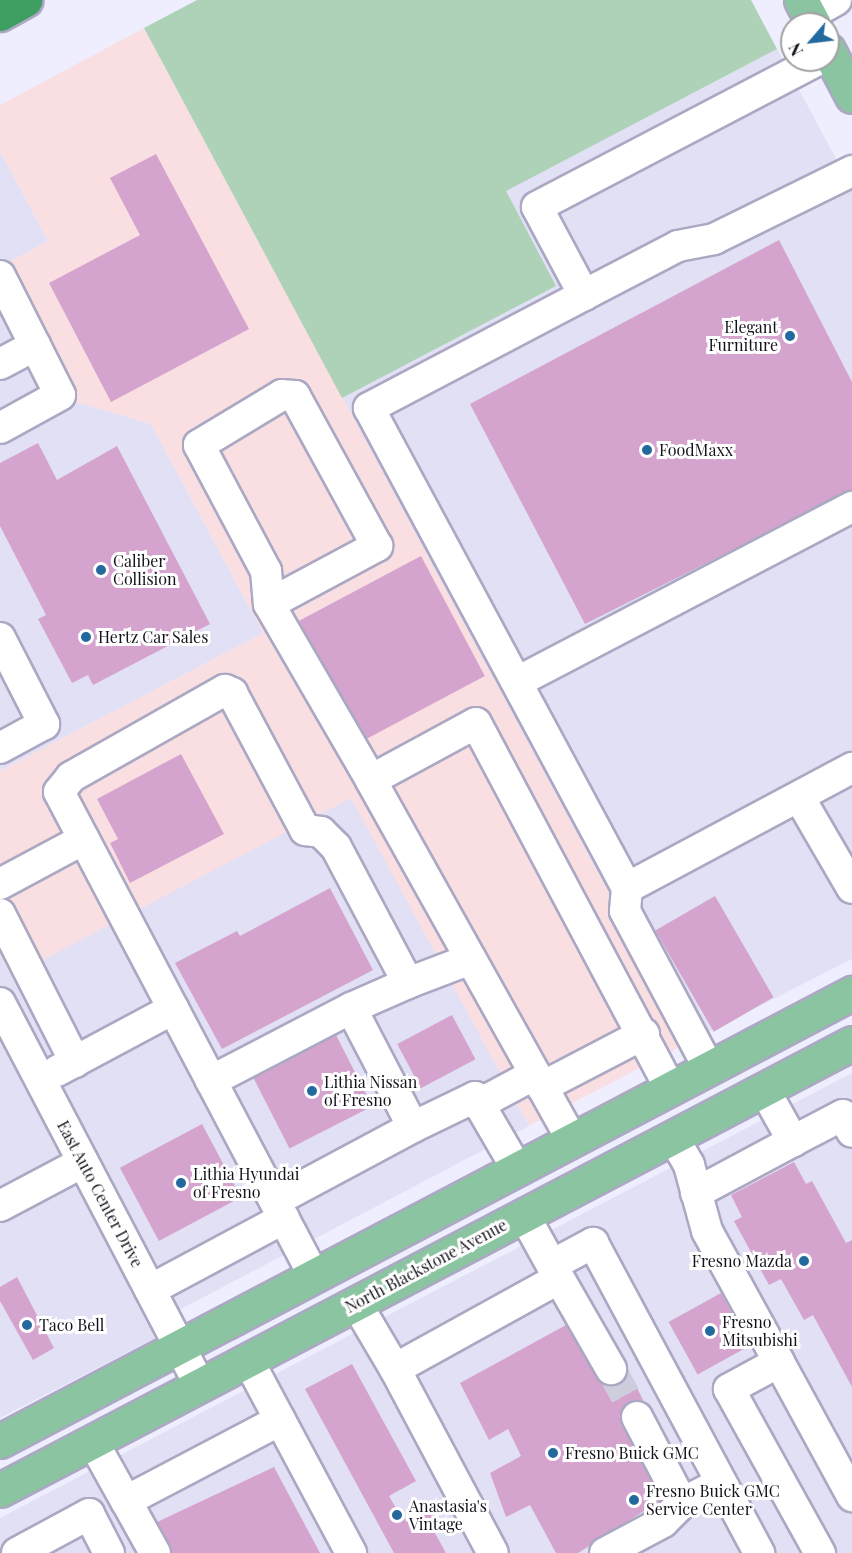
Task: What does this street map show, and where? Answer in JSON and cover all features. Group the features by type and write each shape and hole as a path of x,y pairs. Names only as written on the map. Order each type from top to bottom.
{"highway":[{"path":"0,14 25,0"}],"main road":[{"path":"837,72 852,96"},
{"path":"0,1441 852,993"},
{"name":"North Blackstone Avenue","path":"0,1490 852,1043"}],"street":[{"path":"584,295 537,207 794,72"},
{"path":"709,1068 625,911 627,888 369,408 678,246 714,239 852,171"},
{"path":"0,276 60,395 0,428"},
{"path":"0,364 35,345"},
{"path":"269,604 377,546 295,396 282,395 199,445 266,571 269,604 371,780 572,1140"},
{"path":"517,682 852,507"},
{"path":"0,638 8,675 44,724 0,748"},
{"path":"314,1276 59,792 71,777 225,690 232,693 304,831 321,832 336,847 408,983"},
{"path":"371,780 476,723 644,1034 671,1089"},
{"path":"627,888 852,768"},
{"path":"799,797 852,888"},
{"path":"0,884 84,839"},
{"path":"0,914 75,1062"},
{"path":"211,1081 351,1008 408,983 435,977 471,958"},
{"name":"East Auto Center Drive","path":"0,1004 200,1385"},
{"path":"351,1008 413,1127"},
{"path":"40,1081 173,1009"},
{"path":"481,1103 539,1081 644,1034"},
{"path":"764,1089 793,1141"},
{"path":"150,1290 413,1127 475,1097 481,1103 517,1169"},
{"path":"696,1193 793,1141 848,1123"},
{"path":"673,1137 696,1193 708,1231 852,1496"},
{"path":"0,1206 83,1162"},
{"path":"524,1215 611,1369"},
{"path":"395,1369 551,1283 554,1269 592,1243 759,1553"},
{"path":"357,1303 395,1369 493,1553"},
{"path":"248,1360 351,1553"},
{"path":"780,1362 729,1389 820,1553"},
{"path":"637,1417 682,1503"},
{"path":"126,1501 280,1420"},
{"path":"93,1442 155,1553"},
{"path":"605,1553 663,1522 682,1503 721,1483"},
{"path":"29,1550 89,1514 110,1553"}],"shaded area":[{"path":"144,28 689,1042 529,1126 351,798 12,976 0,954 0,771 263,633 151,424 69,400 0,267 48,241 0,151 0,105"},
{"path":"777,49 780,55 780,72 789,72 852,188 852,959 689,1042 342,398 505,191"},
{"path":"0,151 48,241 0,267"},
{"path":"0,272 69,400 151,424 263,633 0,771"},
{"path":"352,797 529,1126 164,1318 167,1332 0,1418 0,954 12,976"},
{"path":"852,1073 852,1553 0,1553 0,1518"}],"green space":[{"path":"197,0 751,0 777,49 506,191 556,286 342,398 144,28"}],"building":[{"path":"156,154 249,329 111,402 49,283 140,235 110,178"},
{"path":"779,240 852,382 852,490 585,624 470,404"},
{"path":"38,443 57,480 117,446 210,624 93,685 88,675 72,683 38,619 46,615 0,526 0,463"},
{"path":"421,556 485,676 363,741 299,621"},
{"path":"181,754 224,834 130,883 110,843 118,839 97,799"},
{"path":"330,888 373,970 222,1049 175,963 237,931 240,936"},
{"path":"715,896 774,997 714,1032 655,930"},
{"path":"452,1015 475,1059 421,1088 397,1044"},
{"name":"Lithia Nissan of Fresno","path":"336,1035 372,1106 289,1149 253,1077"},
{"name":"Lithia Hyundai of Fresno","path":"202,1124 241,1197 159,1241 120,1168"},
{"name":"Fresno Mazda","path":"794,1162 806,1184 812,1181 846,1243 852,1240 852,1387 813,1315 804,1320 781,1279 769,1285 734,1221 742,1217 731,1195"},
{"name":"Taco Bell","path":"17,1277 54,1348 33,1360 0,1301 0,1287"},
{"path":"721,1293 750,1345 698,1375 669,1322"},
{"path":"566,1325 602,1384 619,1384 628,1370 644,1402 623,1407 622,1424 661,1500 578,1553 556,1553 530,1505 506,1517 490,1473 521,1456 508,1429 489,1440 460,1383"},
{"path":"352,1364 416,1481 389,1496 403,1520 429,1506 438,1522 431,1526 446,1553 394,1553 305,1389"},
{"path":"274,1467 320,1553 172,1553 157,1522"}],"tunnel":[{"path":"611,1369 637,1417"}],"place":[{"name":"Elegant Furniture","path":"790,336"},
{"name":"FoodMaxx","path":"647,450"},
{"name":"Caliber Collision","path":"101,570"},
{"name":"Hertz Car Sales","path":"86,637"},
{"name":"Lithia Nissan of Fresno","path":"312,1091"},
{"name":"Lithia Hyundai of Fresno","path":"181,1183"},
{"name":"Fresno Mazda","path":"804,1261"},
{"name":"Taco Bell","path":"27,1325"},
{"name":"Fresno Mitsubishi","path":"710,1331"},
{"name":"Fresno Buick GMC","path":"553,1453"},
{"name":"Fresno Buick GMC Service Center","path":"634,1500"},
{"name":"Anastasia's Vintage","path":"397,1515"}]}
